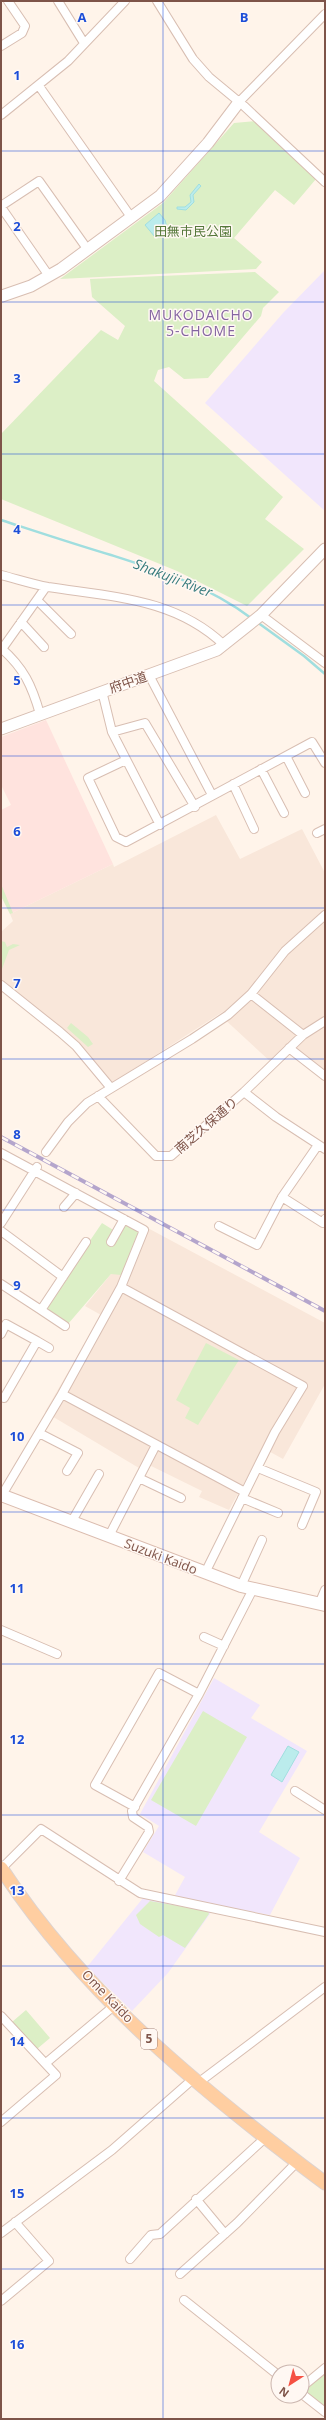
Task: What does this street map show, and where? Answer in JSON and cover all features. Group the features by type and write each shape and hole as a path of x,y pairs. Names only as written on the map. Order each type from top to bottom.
{"main road":[{"name":"Suzuki Kaido","path":"2,1495 241,1586 322,1605"},
{"name":"Ome Kaido","path":"1,1869 63,1950 161,2051 265,2138 325,2183"}],"street":[{"path":"1,46 22,33 24,26 8,1"},
{"path":"58,1 84,43"},
{"path":"1,114 39,86 68,61 125,1"},
{"path":"157,1 193,59 209,77 239,102 325,182"},
{"path":"1,295 16,292 49,276 88,250 165,192 208,143 239,102 325,14"},
{"path":"39,86 131,217"},
{"path":"49,276 1,206 39,181 88,250"},
{"name":"府中道","path":"1,729 217,650 260,616 325,549"},
{"path":"1,575 46,587 160,606 197,623 224,645"},
{"path":"40,714 32,686 24,674 1,649 46,587"},
{"path":"37,600 71,634"},
{"path":"260,616 325,663"},
{"path":"21,622 44,647"},
{"path":"149,675 212,795"},
{"path":"102,691 112,732 160,825"},
{"path":"112,732 145,723 194,807"},
{"path":"126,760 88,778 116,837 126,842 194,807 212,795 312,742 325,763"},
{"path":"286,756 305,793"},
{"path":"261,769 284,813"},
{"path":"233,784 254,829"},
{"path":"46,1152 68,1122 98,1096 192,1039 228,1015 251,994 285,951 325,915"},
{"path":"1,985 76,1046 111,1088"},
{"path":"251,994 303,1035"},
{"name":"南芝久保通り","path":"98,1096 156,1156 171,1156 244,1092 303,1035 325,1021"},
{"path":"289,1048 325,1076"},
{"path":"219,1226 257,1245 282,1197 322,1147 276,1118 244,1092"},
{"path":"1,1153 35,1169 144,1230 121,1287 62,1394 2,1495"},
{"path":"1,1223 35,1169"},
{"path":"64,1207 76,1193"},
{"path":"282,1197 323,1223 325,1220"},
{"path":"110,1242 124,1219"},
{"path":"1,1231 63,1277"},
{"path":"41,1310 86,1242"},
{"path":"1,1284 65,1326"},
{"path":"121,1287 303,1386 275,1432 205,1573"},
{"path":"1,1334 6,1324 49,1348"},
{"path":"1,1397 4,1398 37,1341"},
{"path":"62,1394 278,1513"},
{"path":"39,1433 78,1453 67,1471"},
{"path":"109,1536 156,1445"},
{"path":"258,1468 316,1492 302,1525"},
{"path":"72,1521 99,1474"},
{"path":"139,1478 181,1498"},
{"path":"241,1586 262,1540"},
{"path":"119,1881 149,1832 148,1827 133,1817 134,1807 199,1694 254,1589"},
{"path":"322,1605 325,1590"},
{"path":"1,1630 57,1654"},
{"path":"204,1637 224,1646"},
{"path":"134,1807 95,1785 159,1673 199,1694"},
{"path":"295,1790 325,1810"},
{"path":"1,1869 41,1829 119,1881 140,1893 179,1903 325,1932"},
{"path":"1,2233 112,2150 195,2081 325,1987"},
{"path":"46,2063 115,2004"},
{"path":"1,2016 56,2075 1,2122"},
{"path":"130,2259 151,2235 160,2234 196,2199 265,2138"},
{"path":"180,2274 225,2234 297,2162"},
{"path":"196,2199 225,2234"},
{"path":"1,2301 49,2262 15,2222"},
{"path":"184,2300 270,2369"},
{"path":"310,2380 325,2368"},
{"path":"310,2400 325,2412"}],"shaded area":[{"path":"325,270 325,511 205,403 283,313"},
{"path":"46,720 113,864 10,914 1,896 1,810 11,805 1,785 1,737"},
{"path":"216,815 240,859 302,829 325,873 325,1076 289,1048 272,1063 221,1016 224,1011 114,1082 110,1081 1,982 1,932 13,921 10,914 113,864 114,867"},
{"path":"144,1226 325,1323 325,1384 283,1459 263,1448 229,1510 199,1497 202,1491 143,1462 139,1468 45,1412 101,1315 85,1306 111,1274"},
{"path":"214,1678 260,1705 251,1718 307,1751 259,1832 300,1858 270,1915 174,1897 185,1877 143,1852 159,1826 140,1814"},
{"path":"143,1898 212,1911 168,1973 132,2011 87,1967"}],"green space":[{"name":"田無市民公園","path":"256,121 316,179 294,205 275,190 234,238 262,262 256,269 60,279 163,203 234,123"},
{"path":"255,272 279,292 263,308 261,316 208,378 184,379 169,367 158,370 154,381 283,497 265,519 304,549 247,606 177,571 1,499 1,434 101,330 118,340 125,326 92,297 90,279"},
{"path":"1,884 13,913 10,914 1,896"},
{"path":"1,941 5,942 7,947 13,944 20,945 9,950 2,969"},
{"path":"71,1023 88,1037 93,1044 88,1047 67,1028"},
{"path":"124,1221 141,1231 121,1275 111,1274 68,1324 44,1308 102,1223 118,1233"},
{"path":"206,1343 239,1360 198,1425 185,1418 190,1408 176,1400"},
{"path":"203,1711 247,1737 196,1826 151,1800"},
{"path":"150,1901 208,1911 209,1914 185,1948 163,1935 159,1937 140,1924 136,1915"},
{"path":"26,2010 50,2038 37,2049 12,2022"},
{"path":"325,2373 325,2408 310,2396 310,2385"}],"water":[{"path":"199,184 201,186 193,195 194,202 186,210 177,209 177,207 185,207 191,202 190,195"},
{"path":"159,213 165,220 168,231 163,237 155,237 145,225"},
{"path":"288,1746 299,1752 282,1782 271,1775"}],"waterway":[{"name":"Shakujii River","path":"1,520 130,561 184,580 218,597 251,618"},
{"name":"Shakujii River","path":"257,622 304,656 325,674"}],"railway":[{"path":"1,1137 325,1311"}],"district":[{"name":"MUKODAICHO 5-CHOME","path":"201,324"}]}
